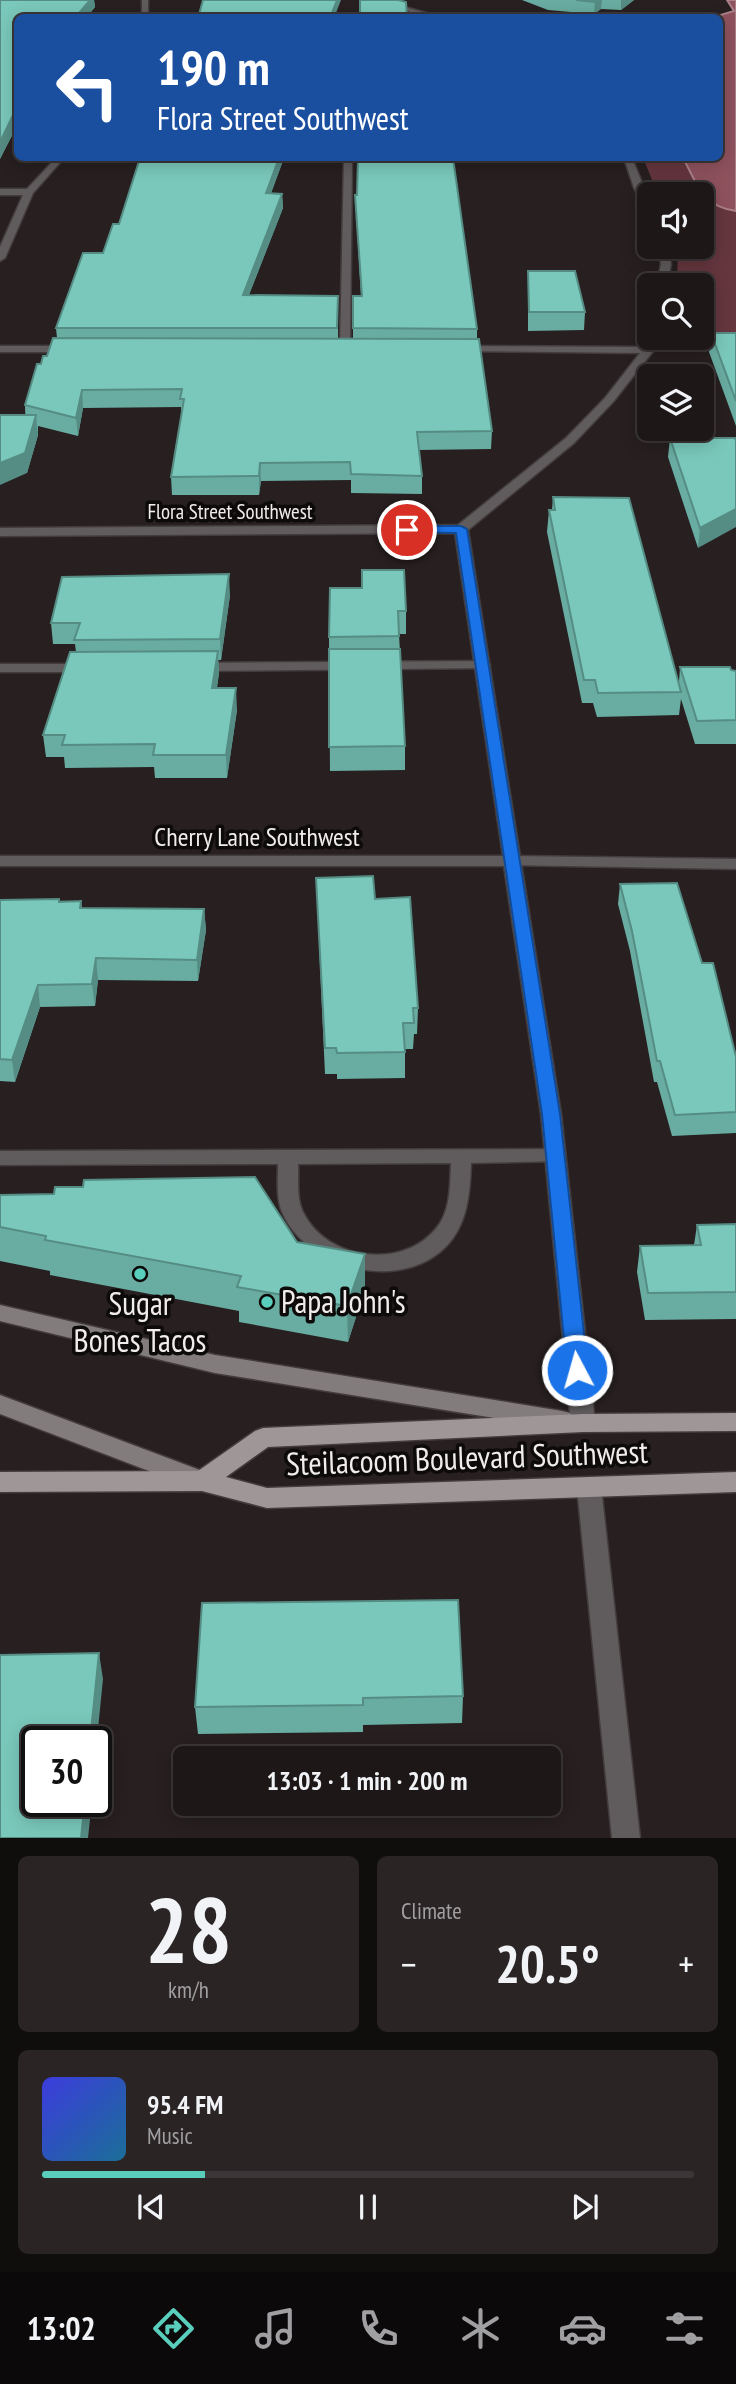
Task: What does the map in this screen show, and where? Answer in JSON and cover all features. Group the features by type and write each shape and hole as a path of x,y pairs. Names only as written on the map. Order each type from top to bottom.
{"main road":[{"name":"Steilacoom Boulevard Southwest","path":"0,1313 215,1364 583,1423"},
{"name":"Steilacoom Boulevard Southwest","path":"0,1404 202,1481 267,1498 736,1482"},
{"name":"Steilacoom Boulevard Southwest","path":"202,1481 263,1438 583,1423 736,1422"},
{"path":"0,1482 202,1481"}],"street":[{"path":"371,0 426,14"},
{"path":"0,258 29,192 57,161"},
{"path":"345,348 348,161"},
{"path":"629,161 637,185"},
{"path":"0,192 29,192"},
{"path":"442,348 637,344"},
{"path":"331,348 359,348"},
{"path":"0,349 83,349"},
{"path":"583,1423 555,1156 514,861 461,529 568,444 614,396 646,350"},
{"name":"Flora Street Southwest","path":"0,533 461,529"},
{"path":"179,667 483,666"},
{"path":"0,668 97,668"},
{"name":"Cherry Lane Southwest","path":"0,861 736,864"},
{"path":"0,1158 555,1156"},
{"path":"288,1159 292,1210 299,1222 332,1252 355,1261 376,1262 400,1261 436,1245 448,1230 458,1205 461,1157"},
{"path":"589,1487 626,1838"}],"shaded area":[{"path":"727,0 736,0 736,211 714,203 714,182 695,182 685,161 723,161 723,14 734,11"},
{"path":"644,161 685,161 695,182 653,182"},
{"path":"714,203 736,211 736,350 714,350 714,273 677,273 678,259 714,259"}],"building":[{"path":"0,0 90,0 78,14 14,14 14,113 0,142"},
{"path":"203,0 337,0 332,14 199,14"},
{"path":"360,0 406,2 407,14 360,14"},
{"path":"139,161 278,161 266,193 282,194 243,295 338,296 337,328 56,328 83,253 103,253 113,224 119,224"},
{"path":"358,161 453,161 477,329 353,328 353,296 362,296"},
{"path":"528,271 575,271 585,312 529,312"},
{"path":"714,333 736,333 736,401 714,341"},
{"path":"53,338 479,339 492,431 417,432 422,476 351,474 350,462 260,463 259,476 171,477 184,399 180,399 182,389 82,390 76,418 25,405 37,364 41,364 43,356 47,356"},
{"path":"0,415 36,415 25,453 0,463"},
{"path":"735,438 736,509 700,528 671,441"},
{"path":"553,497 629,498 681,692 598,693 595,680 584,680 549,510 555,510"},
{"path":"362,570 404,570 406,611 398,611 399,636 329,637 330,588 362,588"},
{"path":"229,574 220,639 74,640 80,623 51,623 62,577"},
{"path":"329,649 400,649 405,746 329,747"},
{"path":"218,651 212,688 236,688 226,755 153,755 155,744 62,745 65,735 43,735 70,652"},
{"path":"680,667 730,667 736,671 736,720 697,721"},
{"path":"373,876 375,899 410,897 418,1008 413,1008 414,1023 403,1023 405,1052 337,1053 336,1048 325,1048 316,878"},
{"path":"677,883 702,963 713,963 736,1057 736,1112 675,1115 660,1061 657,1061 632,931 620,884"},
{"path":"59,899 59,902 81,901 80,908 204,909 197,960 96,958 92,984 38,985 12,1060 0,1059 0,900"},
{"path":"255,1177 297,1242 365,1254 347,1306 237,1287 241,1276 45,1240 46,1236 0,1227 0,1195 54,1194 55,1187 83,1187 84,1180"},
{"path":"736,1224 736,1292 648,1293 640,1246 701,1245 697,1225"},
{"path":"458,1600 463,1696 363,1698 363,1705 195,1707 202,1603"},
{"path":"99,1653 92,1726 21,1726 21,1817 83,1817 81,1838 0,1838 0,1655"}],"place":[{"name":"Sugar Bones Tacos","path":"140,1274"},
{"name":"Papa John's","path":"267,1302"}],"route":[{"path":"407,530 461,529 551,1114 577,1370"}]}
